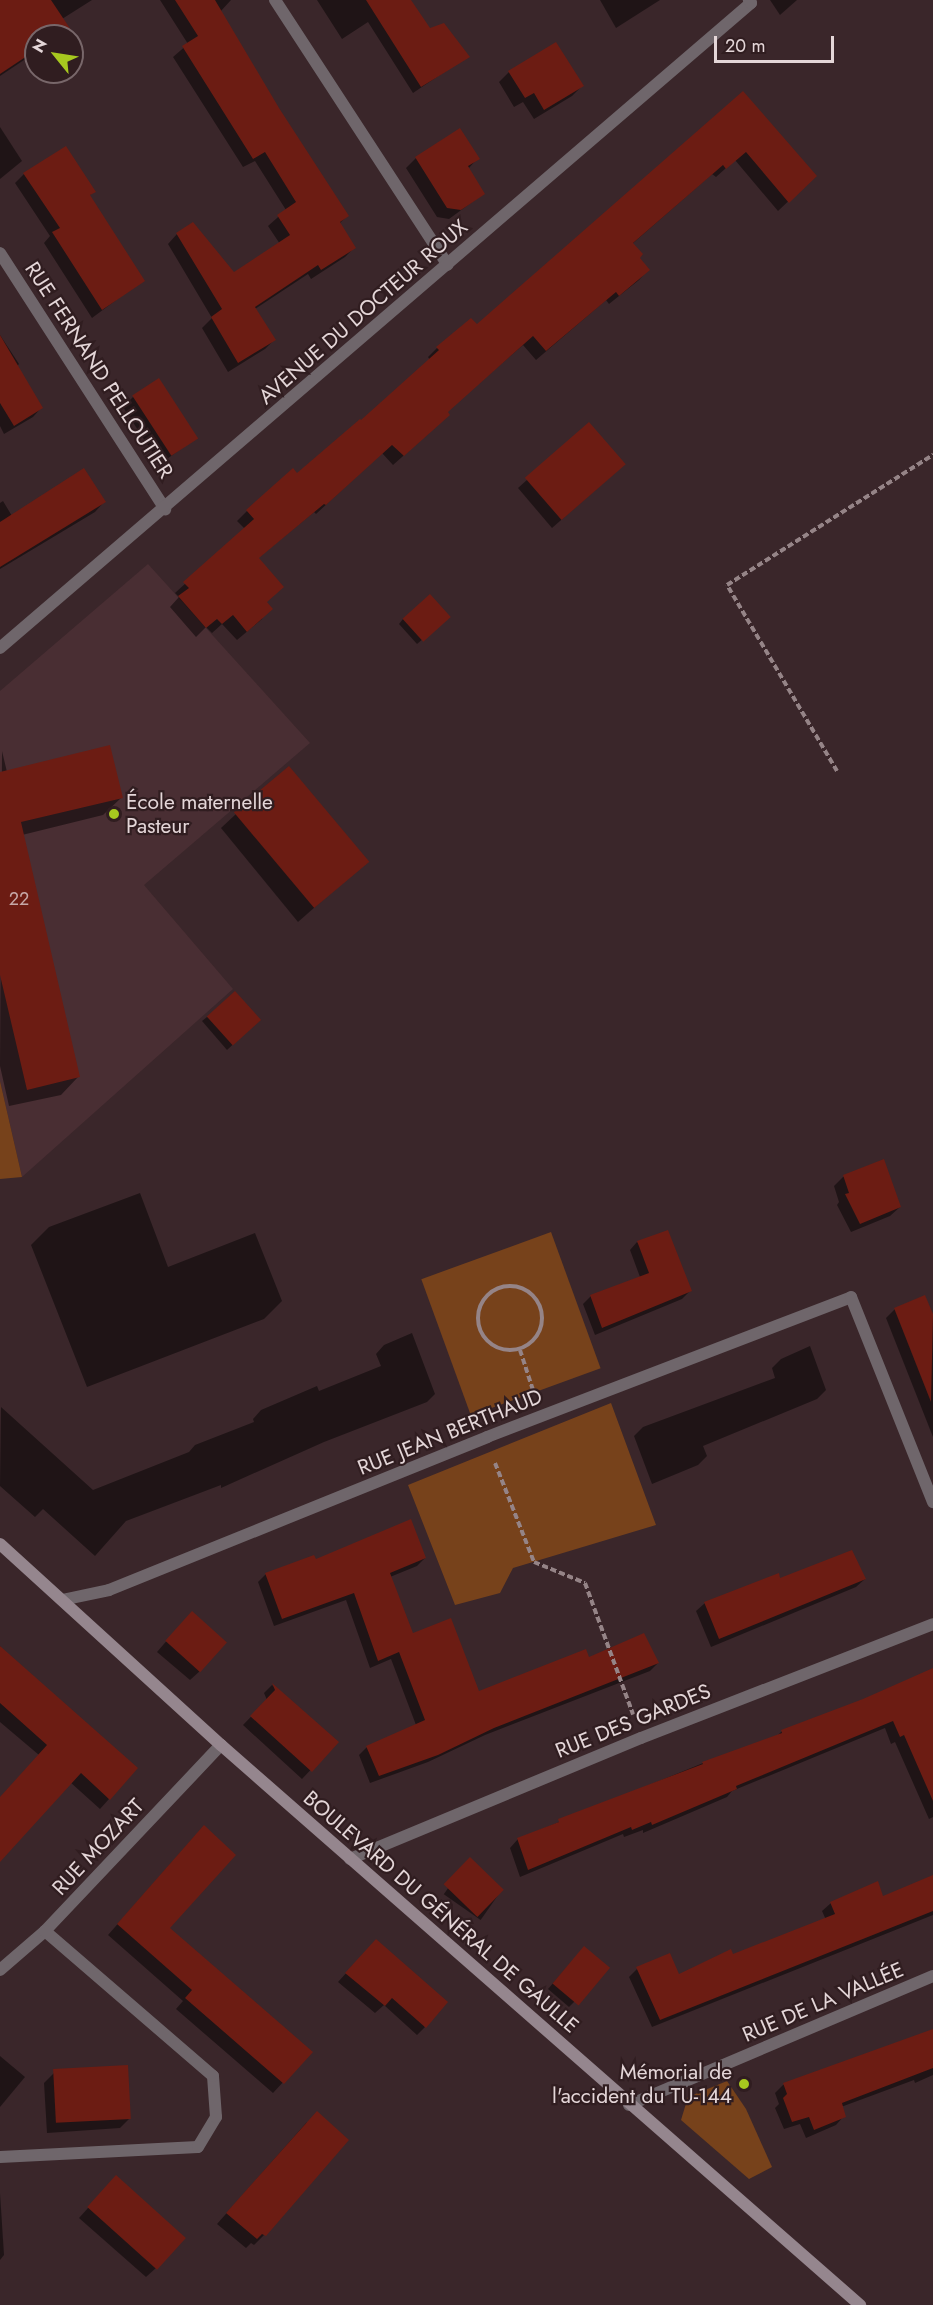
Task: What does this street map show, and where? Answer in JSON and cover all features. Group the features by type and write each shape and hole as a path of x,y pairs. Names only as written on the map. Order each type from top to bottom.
{"street":[{"path":"275,0 448,265"},
{"name":"AVENUE DU DOCTEUR ROUX","path":"0,648 448,265 750,1"},
{"name":"RUE FERNAND PELLOUTIER","path":"0,253 165,508"},
{"name":"RUE JEAN BERTHAUD","path":"62,1600 109,1590 487,1437 851,1297 933,1502"},
{"name":"BOULEVARD DU GÉNÉRAL DE GAULLE","path":"0,1544 220,1745 546,2027 629,2106 860,2305"},
{"name":"RUE DES GARDES","path":"350,1859 641,1738 933,1624"},
{"name":"RUE MOZART","path":"0,1970 45,1931 220,1745"},
{"path":"0,2157 198,2147 216,2117 213,2076 45,1931"},
{"name":"RUE DE LA VALLÉE","path":"629,2106 933,1976"}],"path":[{"path":"837,771 727,585 933,455"},
{"path":"501,1286 526,1289 542,1308 540,1334 520,1350 494,1347 478,1327 481,1302 501,1286"},
{"path":"520,1350 542,1416"},
{"path":"487,1437 490,1452 534,1562 585,1583 641,1738"}],"shaded area":[{"name":"École maternelle Pasteur","path":"148,564 310,743 144,885 233,989 22,1177 0,1081 0,691"},
{"path":"0,1081 22,1177 0,1179"},
{"path":"551,1232 601,1368 471,1415 421,1279"},
{"path":"611,1403 656,1525 513,1568 500,1593 455,1605 408,1485"},
{"path":"727,2081 746,2109 772,2167 749,2179 681,2120 688,2097"}],"building":[{"path":"0,0 51,0 67,24 24,24 24,58 0,74"},
{"path":"175,0 215,0 279,108 349,216 340,222 356,248 321,270 318,265 255,307 276,340 238,363 211,317 222,309 176,233 193,222 234,272 290,235 277,215 296,202 265,152 253,159 182,46 198,36"},
{"path":"366,0 411,0 430,28 444,23 470,57 421,87"},
{"path":"556,42 584,86 544,110 534,93 525,98 508,71"},
{"path":"743,91 817,176 789,203 746,152 726,169 723,165 633,243 643,254 640,258 650,270 619,296 616,292 546,351 533,336 448,412 450,415 404,456 392,445 326,505 324,504 259,558 284,587 267,602 273,609 247,632 233,615 222,624 217,619 206,628 178,596 189,588 183,582 254,519 246,510 293,468 297,473 361,420 439,350 436,347 471,318 477,324"},
{"path":"460,128 480,159 468,166 485,194 461,210 447,208 415,157"},
{"path":"66,146 96,192 90,195 145,281 102,310 52,232 60,228 23,173"},
{"path":"0,335 43,408 14,426 0,403"},
{"path":"159,378 198,438 171,456 132,395"},
{"path":"589,422 626,464 562,520 525,478"},
{"path":"84,468 106,502 0,567 0,522"},
{"path":"430,594 451,617 423,642 403,619"},
{"path":"110,745 123,798 21,822 80,1077 27,1090 0,975 0,772"},
{"path":"289,766 369,862 314,908 234,812"},
{"path":"235,991 261,1020 233,1045 207,1016"},
{"path":"884,1159 901,1207 860,1224 845,1194 849,1193 843,1175"},
{"path":"668,1230 692,1291 602,1328 590,1295 649,1273 637,1241"},
{"path":"925,1295 933,1314 931,1402 894,1308"},
{"path":"411,1519 426,1558 390,1573 413,1633 451,1618 479,1691 586,1649 589,1657 644,1633 659,1663 494,1728 438,1755 379,1776 366,1746 425,1720 399,1652 378,1661 354,1593 282,1619 265,1573 314,1555 316,1559"},
{"path":"852,1550 866,1579 719,1639 704,1602 779,1573 780,1578"},
{"path":"192,1611 227,1642 200,1672 165,1641"},
{"path":"0,1646 138,1768 110,1800 81,1773 0,1862 0,1797 47,1745 0,1703"},
{"path":"933,1668 933,1801 904,1735 900,1737 893,1721 736,1786 737,1789 652,1825 651,1822 632,1830 631,1827 528,1870 517,1838 559,1822 558,1819 782,1733 781,1730 863,1699"},
{"path":"272,1683 339,1742 312,1772 250,1716 275,1690"},
{"path":"204,1825 236,1855 170,1928 313,2052 284,2084 185,1998 192,1990 117,1924"},
{"path":"470,1857 504,1890 477,1917 444,1884"},
{"path":"933,1875 933,1911 660,2020 636,1967 670,1953 679,1974 731,1949 733,1954 835,1914 830,1902 878,1881 883,1896"},
{"path":"376,1939 448,2002 426,2028 392,1998 385,2006 345,1973"},
{"path":"584,1946 610,1968 579,2005 553,1984"},
{"path":"933,2029 933,2068 842,2103 846,2117 814,2130 809,2117 792,2122 783,2098 787,2094 783,2083"},
{"path":"128,2065 131,2119 56,2123 53,2069"},
{"path":"317,2111 349,2140 266,2236 262,2234 257,2239 226,2213"},
{"path":"116,2175 186,2238 157,2270 87,2207"}],"place":[{"name":"École maternelle Pasteur","path":"114,814"},
{"name":"Mémorial de l'accident du TU-144","path":"744,2084"}]}
